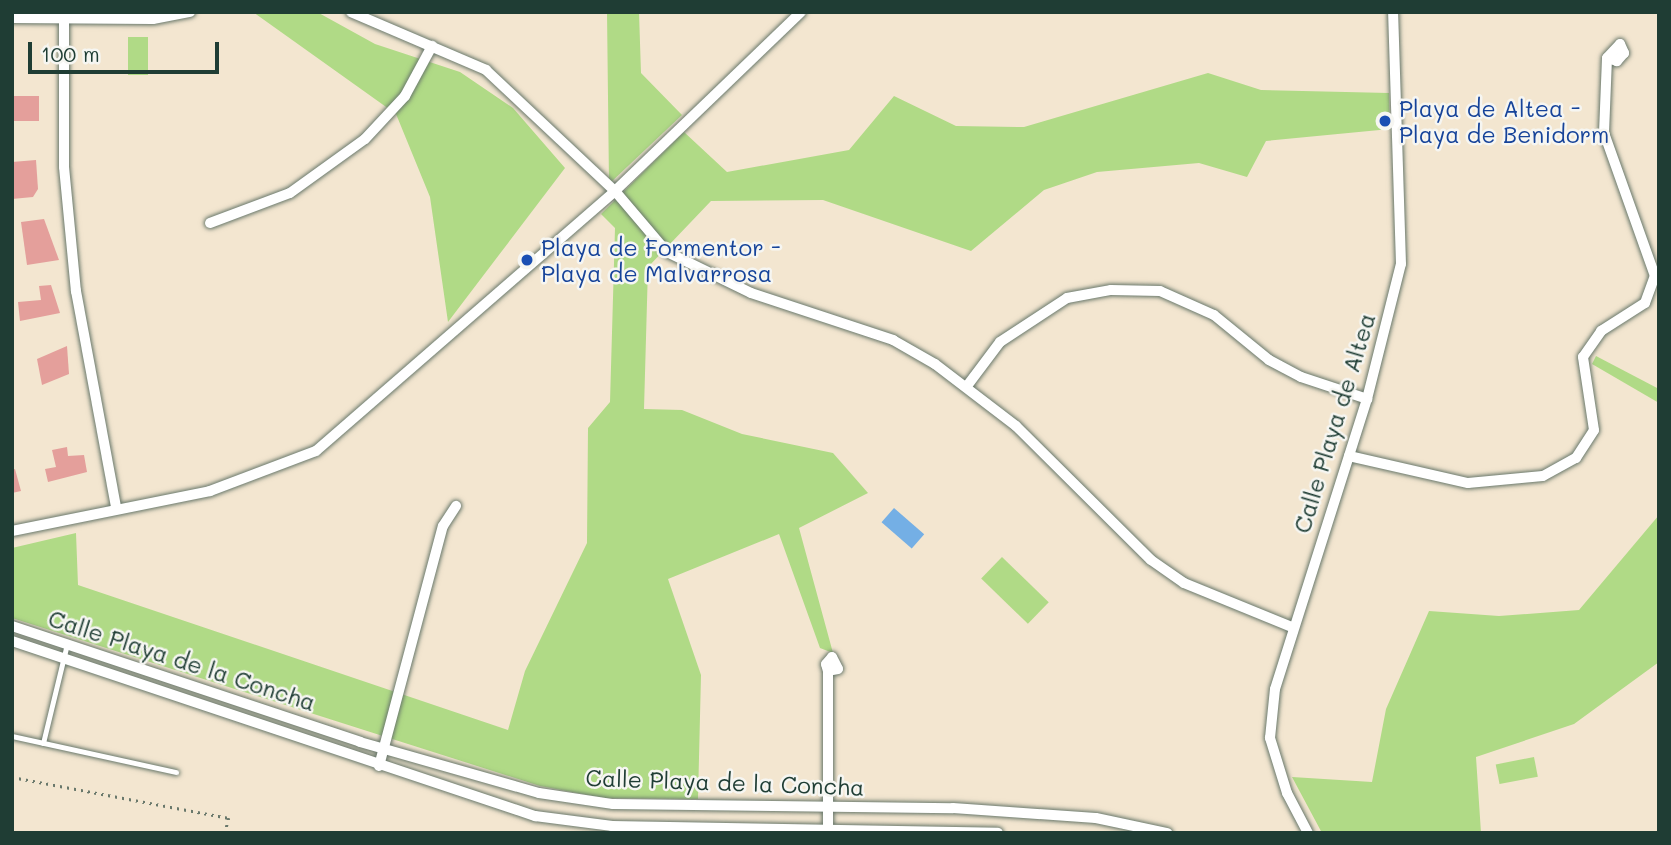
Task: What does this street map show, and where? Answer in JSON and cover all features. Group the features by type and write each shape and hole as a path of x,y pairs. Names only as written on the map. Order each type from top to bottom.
{"street":[{"path":"12,18 153,19 190,12"},
{"path":"351,12 486,70 615,191 667,252 700,270 893,340 967,386 1043,451 1151,560 1184,583 1292,627"},
{"path":"12,531 116,506 211,491 316,451 615,191 801,12"},
{"name":"Calle Playa de Altea","path":"1308,833 1287,793 1270,738 1275,689 1292,627 1367,399 1401,264 1393,12"},
{"path":"64,20 64,167 76,291 116,506"},
{"path":"210,223 289,192 365,139 405,96 432,46"},
{"path":"1349,456 1468,483 1543,476 1576,458 1594,430 1583,358 1601,331 1644,303 1655,276 1604,134 1606,58"},
{"path":"967,386 1000,342 1067,298 1111,290 1160,291 1214,315 1291,371 1367,399"},
{"path":"379,766 443,526 456,506"},
{"name":"Calle Playa de la Concha","path":"12,626 384,749 539,793 613,804 827,807 1096,818 1167,833"},
{"name":"Calle Playa de la Concha","path":"12,641 64,656 379,766 536,816 612,826 998,833"},
{"path":"828,671 828,828"}],"lane":[{"path":"43,743 67,643"},
{"path":"12,736 176,772"}],"path":[{"path":"12,777 229,818 225,833"}],"green space":[{"path":"253,12 317,12 375,44 460,72 513,108 565,168 448,322 430,197 396,114"},
{"path":"607,12 639,12 641,73 682,115 609,184"},
{"path":"128,37 148,37 148,75 128,75"},
{"path":"1208,73 1261,90 1389,93 1390,129 1266,141 1247,177 1199,163 1097,172 1044,190 971,251 823,200 711,201 648,267 644,409 682,410 742,434 833,453 868,493 799,528 833,653 820,648 779,534 668,579 701,675 698,799 604,798 540,786 12,618 12,548 76,533 78,585 508,730 525,671 587,543 588,428 610,402 615,228 601,214 684,132 727,172 849,150 894,96 956,126 1024,127"},
{"path":"1596,356 1659,389 1659,403 1592,364"},
{"path":"1659,515 1659,662 1574,724 1476,757 1481,833 1322,833 1292,777 1372,782 1386,709 1429,611 1499,616 1579,610"},
{"path":"1002,557 1049,602 1028,624 981,579"},
{"path":"1534,757 1538,777 1500,784 1496,764"}],"water":[{"path":"894,508 924,534 912,549 882,522"}],"building":[{"path":"12,96 39,96 39,121 12,121"},
{"path":"36,160 38,189 33,197 12,199 12,162"},
{"path":"44,219 59,260 27,265 21,222"},
{"path":"51,285 60,313 20,321 18,302 41,300 39,286"},
{"path":"67,346 69,374 42,385 37,359"},
{"path":"67,447 68,456 84,455 87,472 48,482 45,469 56,467 52,450"},
{"path":"15,469 21,491 12,493 12,470"}],"place":[{"name":"Playa de Altea - Playa de Benidorm","path":"1385,121"},
{"name":"Playa de Formentor - Playa de Malvarrosa","path":"527,260"}]}
